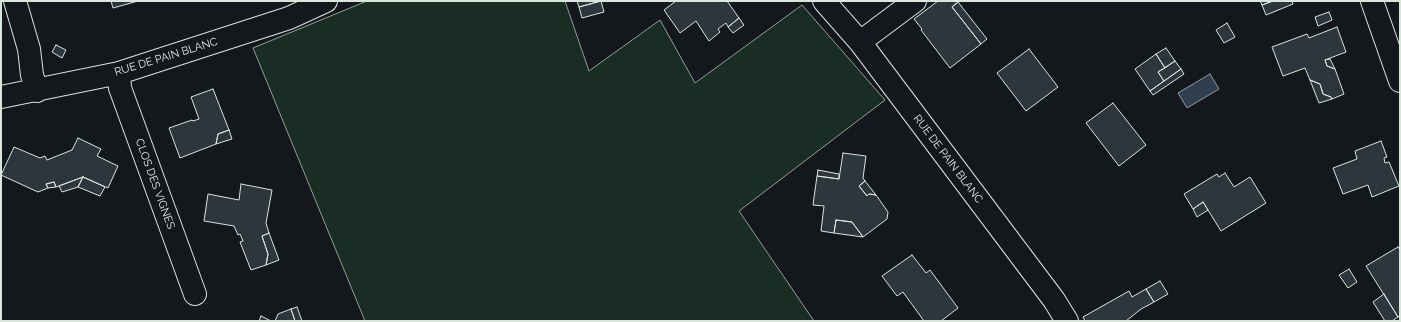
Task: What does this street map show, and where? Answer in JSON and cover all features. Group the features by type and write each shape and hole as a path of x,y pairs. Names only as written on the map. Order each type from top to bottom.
{"street":[{"path":"15,1 29,49 32,75 36,91"},
{"name":"RUE DE PAIN BLANC","path":"1,97 119,73 289,18 326,1"},
{"name":"RUE DE PAIN BLANC","path":"824,1 860,42 1054,300 1067,321"},
{"path":"860,42 915,1"},
{"path":"1372,1 1400,80"},
{"name":"CLOS DES VIGNES","path":"119,73 120,88 195,294"}],"green space":[{"path":"367,1 565,1 589,71 660,20 695,83 802,5 885,100 739,211 814,321 365,321 253,48"}],"water":[{"path":"1210,74 1219,89 1187,108 1178,93"}],"building":[{"path":"111,1 138,1 113,8"},
{"path":"577,1 601,1 579,7"},
{"path":"601,1 604,12 582,18 579,7"},
{"path":"676,1 727,1 739,18 728,27 726,23 718,29 720,32 709,41 696,21 680,33 664,10"},
{"path":"938,1 958,2 952,7 981,44 950,68 914,19"},
{"path":"1260,1 1273,1 1262,5"},
{"path":"1273,1 1292,1 1293,4 1266,15 1262,5"},
{"path":"958,2 987,39 981,44 952,7"},
{"path":"1329,12 1332,20 1318,26 1315,17"},
{"path":"739,18 744,25 733,33 728,27"},
{"path":"1227,23 1235,37 1224,43 1216,30"},
{"path":"1337,27 1346,52 1325,60 1327,66 1335,69 1344,94 1332,99 1331,97 1323,94 1320,84 1310,80 1305,68 1283,76 1272,47 1307,34 1309,38"},
{"path":"56,45 66,50 62,58 52,52"},
{"path":"1166,48 1175,61 1165,68 1156,54"},
{"path":"1029,49 1058,87 1026,111 997,73"},
{"path":"1156,54 1165,68 1158,72 1164,81 1150,91 1135,69"},
{"path":"1330,59 1335,69 1327,66 1325,60"},
{"path":"1175,61 1181,69 1164,81 1158,72"},
{"path":"1181,69 1184,74 1153,95 1150,91"},
{"path":"1310,80 1320,84 1323,94 1331,97 1332,99 1319,103"},
{"path":"213,89 229,130 218,134 216,144 180,158 169,128 199,119 191,97"},
{"path":"1113,103 1146,145 1119,166 1086,123"},
{"path":"229,130 232,139 216,144 218,134"},
{"path":"78,138 101,149 97,156 118,166 108,188 83,177 56,187 54,182 46,184 48,188 38,192 1,175 14,147 40,158 45,156 47,160 72,150"},
{"path":"1381,141 1387,157 1384,158 1385,163 1389,162 1399,186 1372,197 1368,185 1343,194 1333,168 1357,159 1355,151"},
{"path":"843,153 866,156 863,178 865,181 859,186 867,196 869,194 876,195 888,212 887,219 863,237 852,222 836,220 834,233 821,231 824,206 813,205 817,176 839,179"},
{"path":"818,170 839,174 839,179 817,176"},
{"path":"1225,173 1234,187 1250,177 1266,203 1221,231 1203,202 1193,209 1184,194 1217,174 1219,177"},
{"path":"83,177 105,187 100,196 78,187"},
{"path":"83,177 78,187 62,192 59,186"},
{"path":"865,181 876,195 869,194 867,196 859,186"},
{"path":"54,182 56,187 48,188 46,184"},
{"path":"241,184 272,190 266,223 269,233 262,236 268,254 266,265 251,270 240,242 243,241 240,234 238,235 234,226 204,221 208,194 239,200"},
{"path":"1203,202 1208,210 1197,217 1193,209"},
{"path":"836,220 852,222 863,237 834,233"},
{"path":"269,233 279,260 266,265 268,254 262,236"},
{"path":"1398,247 1400,250 1400,316 1398,317 1366,266"},
{"path":"912,255 926,273 930,270 958,308 941,321 924,321 903,292 897,296 882,276"},
{"path":"1349,269 1357,282 1348,288 1339,275"},
{"path":"1160,281 1168,294 1154,302 1146,289"},
{"path":"1146,289 1154,302 1141,309 1126,321 1085,321 1083,317 1129,291 1132,297"},
{"path":"1384,294 1398,317 1392,321 1385,321 1373,302"},
{"path":"297,307 302,321 295,321 291,309"},
{"path":"291,309 295,321 275,321 278,314"},
{"path":"261,316 271,321 259,321"}]}
